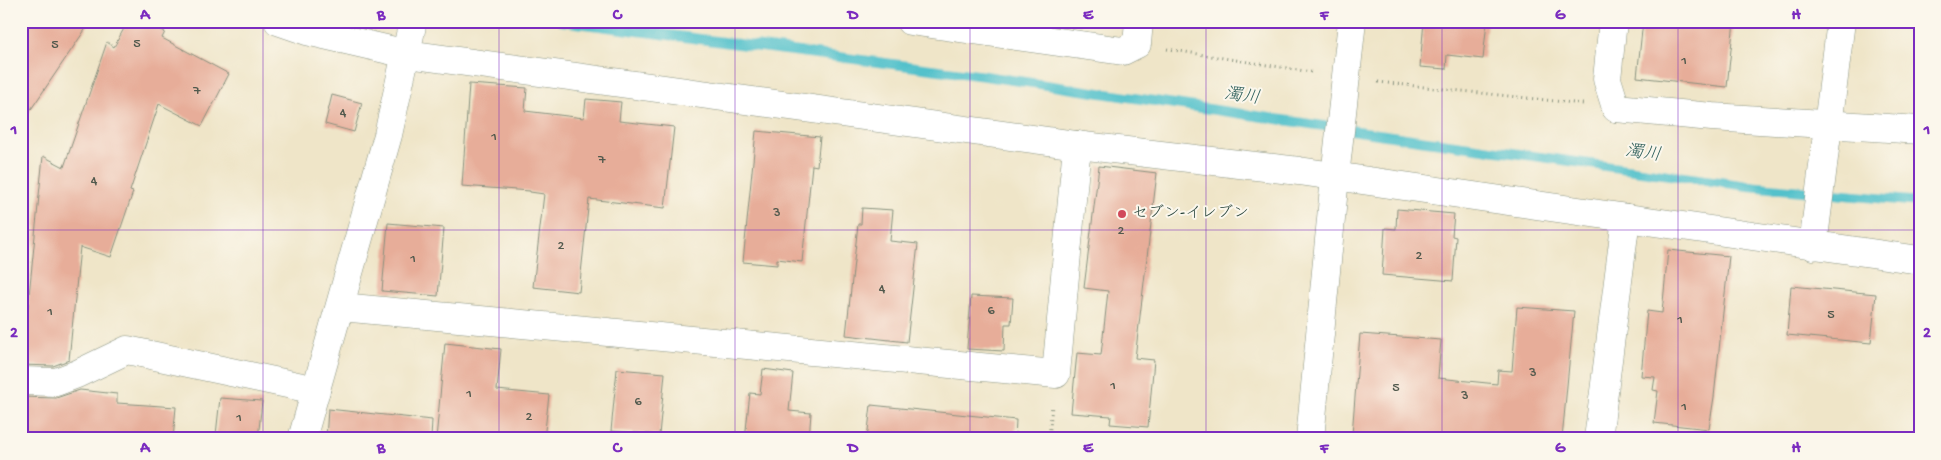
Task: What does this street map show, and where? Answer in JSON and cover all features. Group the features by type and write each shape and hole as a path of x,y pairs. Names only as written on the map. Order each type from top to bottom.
{"street":[{"path":"278,21 308,31 410,38 1076,145 1336,168 1626,218 1814,237 1920,260"},
{"path":"1310,439 1352,21"},
{"path":"1613,21 1607,79 1616,108 1712,117 1920,130"},
{"path":"1814,237 1841,21"},
{"path":"928,23 1123,51 1138,33"},
{"path":"302,439 341,308 388,135 410,38"},
{"path":"341,308 1056,374 1076,145"},
{"path":"1600,439 1598,438 1626,218"},
{"path":"21,381 56,382 128,350 316,390"}],"path":[{"path":"1138,33 1311,72"},
{"path":"1377,82 1616,108"}],"building":[{"path":"21,21 91,21 21,124"},
{"path":"128,21 145,21 165,32 162,38 229,74 202,126 159,104 130,191 133,192 111,257 80,247 69,360 53,366 22,365 43,156 64,167 107,42 114,47"},
{"path":"1424,21 1487,21 1483,59 1447,55 1446,69 1420,67"},
{"path":"1643,21 1734,21 1727,87 1637,77"},
{"path":"469,84 527,88 525,111 584,118 586,99 621,102 619,121 674,127 665,208 589,199 579,292 533,287 544,194 530,191 462,186"},
{"path":"332,95 362,103 354,132 325,124"},
{"path":"756,131 820,137 817,166 812,165 802,262 777,259 777,265 743,262"},
{"path":"1099,166 1157,173 1135,358 1154,360 1148,427 1110,424 1111,416 1071,413 1077,353 1101,355 1108,291 1084,288"},
{"path":"862,208 893,210 890,241 918,244 907,342 846,335 858,224 861,224"},
{"path":"1397,209 1454,214 1452,236 1456,237 1453,281 1382,275 1385,228 1396,229"},
{"path":"388,223 444,228 438,296 382,291"},
{"path":"1668,250 1729,256 1709,429 1654,423 1658,391 1653,390 1655,377 1641,376 1647,311 1662,313"},
{"path":"1791,286 1876,294 1871,343 1787,335"},
{"path":"971,296 1013,298 1011,324 1005,324 1004,351 967,349"},
{"path":"1517,307 1574,311 1562,439 1397,439 1352,435 1360,334 1441,340 1438,378 1497,384 1498,370 1512,371"},
{"path":"445,343 501,349 497,390 549,395 544,439 436,439"},
{"path":"617,369 665,373 659,435 611,431"},
{"path":"763,369 793,373 789,411 811,413 809,439 745,439 750,393 760,394"},
{"path":"80,390 117,394 117,403 176,407 173,439 21,439 21,397 56,398"},
{"path":"220,398 262,401 258,439 216,435"},
{"path":"871,405 1016,420 1015,439 867,439"},
{"path":"328,409 432,420 431,439 326,439"}],"waterway":[{"name":"濁川","path":"561,21 985,76 1748,186 1920,202"}],"place":[{"name":"セブン-イレブン","path":"1122,214"}]}
